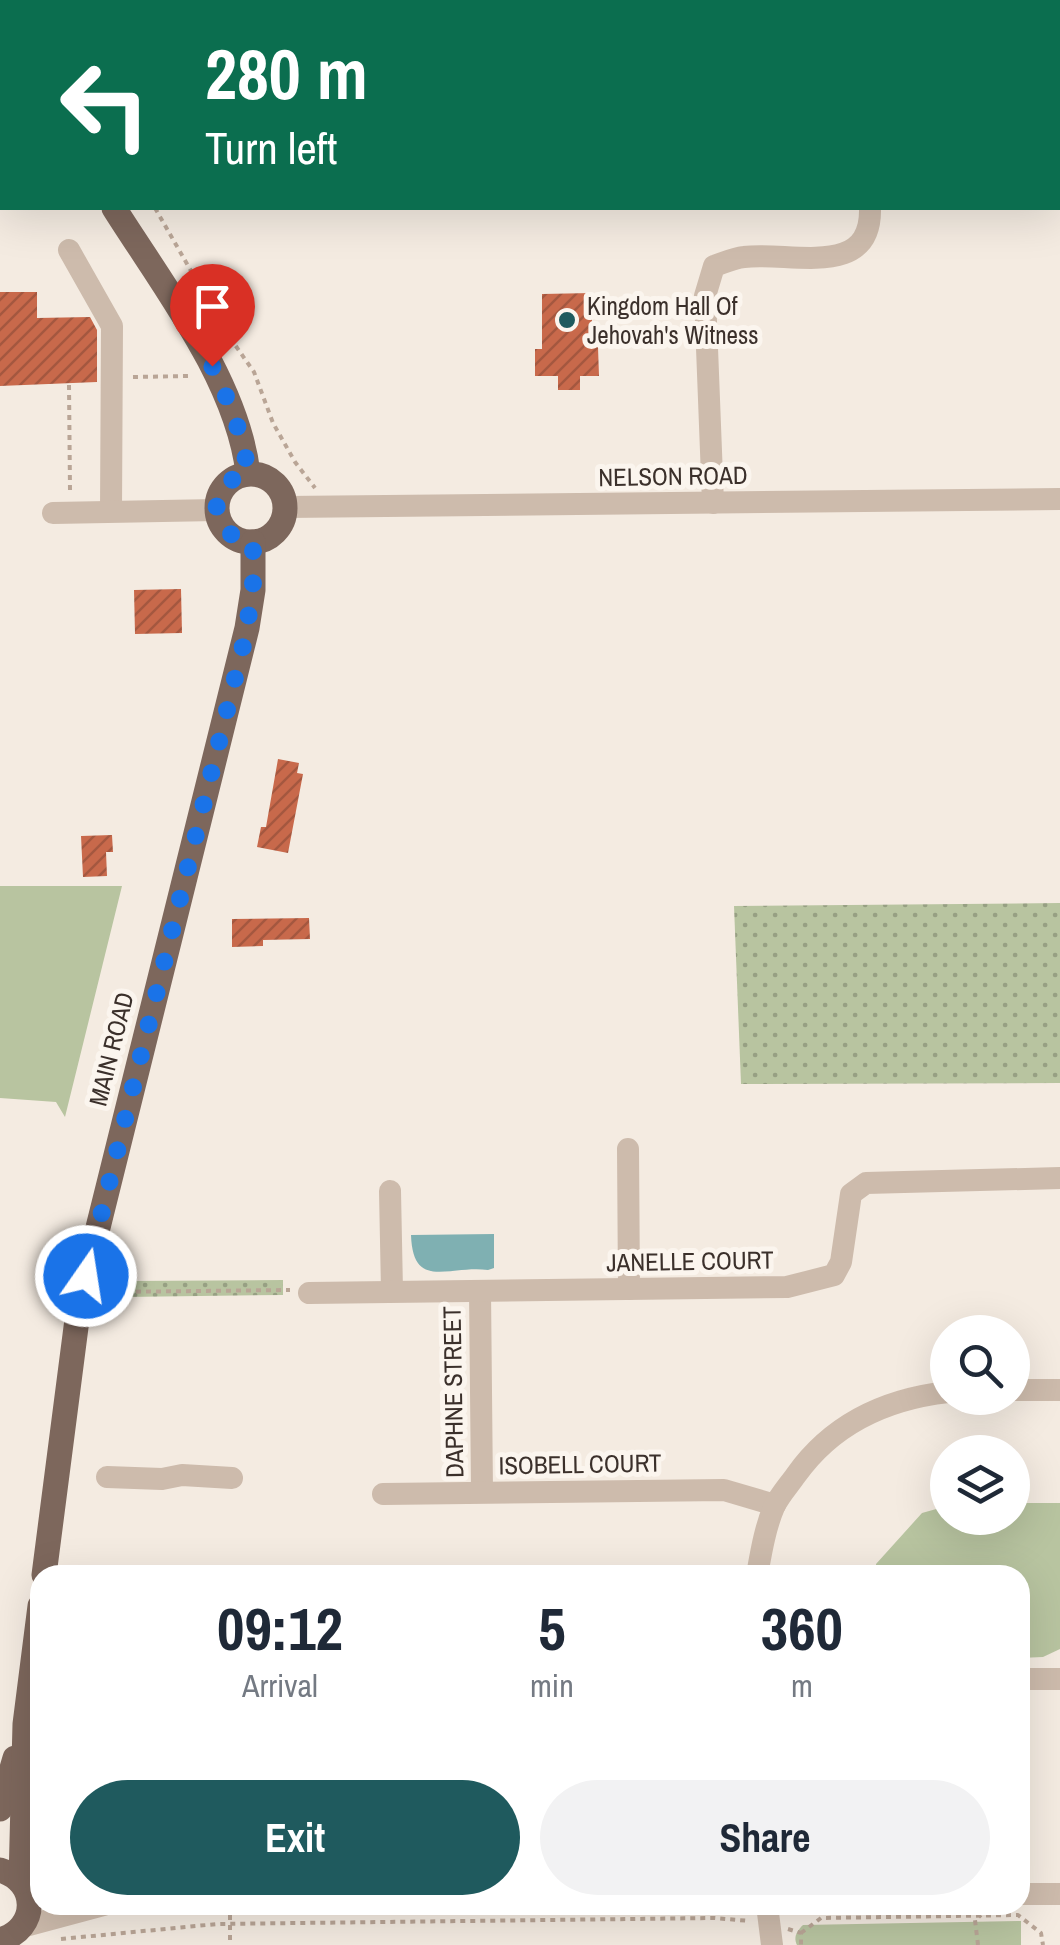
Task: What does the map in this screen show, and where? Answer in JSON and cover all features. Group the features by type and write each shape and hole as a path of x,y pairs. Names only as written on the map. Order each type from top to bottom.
{"main road":[{"path":"115,210 212,366 235,414 248,473"},
{"path":"248,473 270,478 278,486 286,507 280,527 264,540 253,542 232,536 224,529 216,510 222,489 248,473"},
{"name":"MAIN ROAD","path":"45,1565 80,1304 247,628 253,590 253,542"},
{"path":"14,1936 30,1907 22,1882 25,1724 30,1685"},
{"path":"0,1809 25,1724"}],"street":[{"path":"713,503 705,296 714,266 742,257 842,256 860,244 871,222 870,210"},
{"path":"69,250 112,326 111,512"},
{"name":"NELSON ROAD","path":"286,507 1060,499"},
{"path":"53,513 216,510"},
{"path":"628,1149 629,1289"},
{"name":"JANELLE COURT","path":"310,1292 787,1287 834,1276 841,1262 851,1194 866,1183 1060,1178"},
{"path":"390,1191 392,1292"},
{"name":"DAPHNE STREET","path":"480,1291 482,1492"},
{"path":"1030,1390 1060,1390"},
{"path":"759,1565 774,1505 809,1457 835,1433 869,1411 930,1394"},
{"path":"107,1478 232,1478"},
{"name":"ISOBELL COURT","path":"384,1494 724,1490 774,1505"},
{"path":"1030,1679 1060,1679"},
{"path":"1030,1894 1060,1894"},
{"path":"14,1936 75,1915"}],"path":[{"path":"156,210 226,332 254,372 273,423 294,462 315,487"},
{"path":"113,377 189,376"},
{"path":"69,384 70,491"},
{"path":"106,1292 310,1292"},
{"path":"230,1915 230,1945"},
{"path":"978,1945 975,1920 981,1915"},
{"path":"801,1933 821,1918 1018,1915 1041,1933 1043,1945"},
{"path":"54,1940 162,1927 230,1924 714,1918 770,1925"}],"green space":[{"path":"0,886 122,886 65,1117 56,1102 0,1098"},
{"path":"1060,903 1060,1083 741,1084 734,906"},
{"path":"283,1280 283,1295 125,1297 127,1281"},
{"path":"1030,1503 1060,1503 1060,1649 1043,1657 1030,1658 1030,1565 876,1565 922,1513 930,1511 930,1535 1030,1535"},
{"path":"1021,1921 1021,1945 797,1945 795,1939 803,1925"}],"water":[{"path":"494,1234 494,1268 435,1272 418,1263 411,1235"}],"building":[{"path":"0,292 37,292 37,318 90,317 97,330 97,382 0,386"},
{"name":"Kingdom Hall Of Jehovah's Witness","path":"592,293 592,347 598,347 599,376 580,376 580,390 558,390 558,376 535,376 535,349 542,349 542,294"},
{"path":"181,589 182,633 135,634 134,590"},
{"path":"278,759 299,763 297,773 303,774 288,853 257,847 261,827 266,827"},
{"path":"112,835 113,852 106,852 107,876 83,877 81,836"},
{"path":"309,918 310,939 263,940 263,946 232,947 232,919"}],"place":[{"name":"Kingdom Hall Of Jehovah's Witness","path":"567,320"}],"route":[{"path":"86,1276 244,642 253,590 253,542 232,536 224,529 216,510 222,489 248,473 235,414 212,366"}]}
